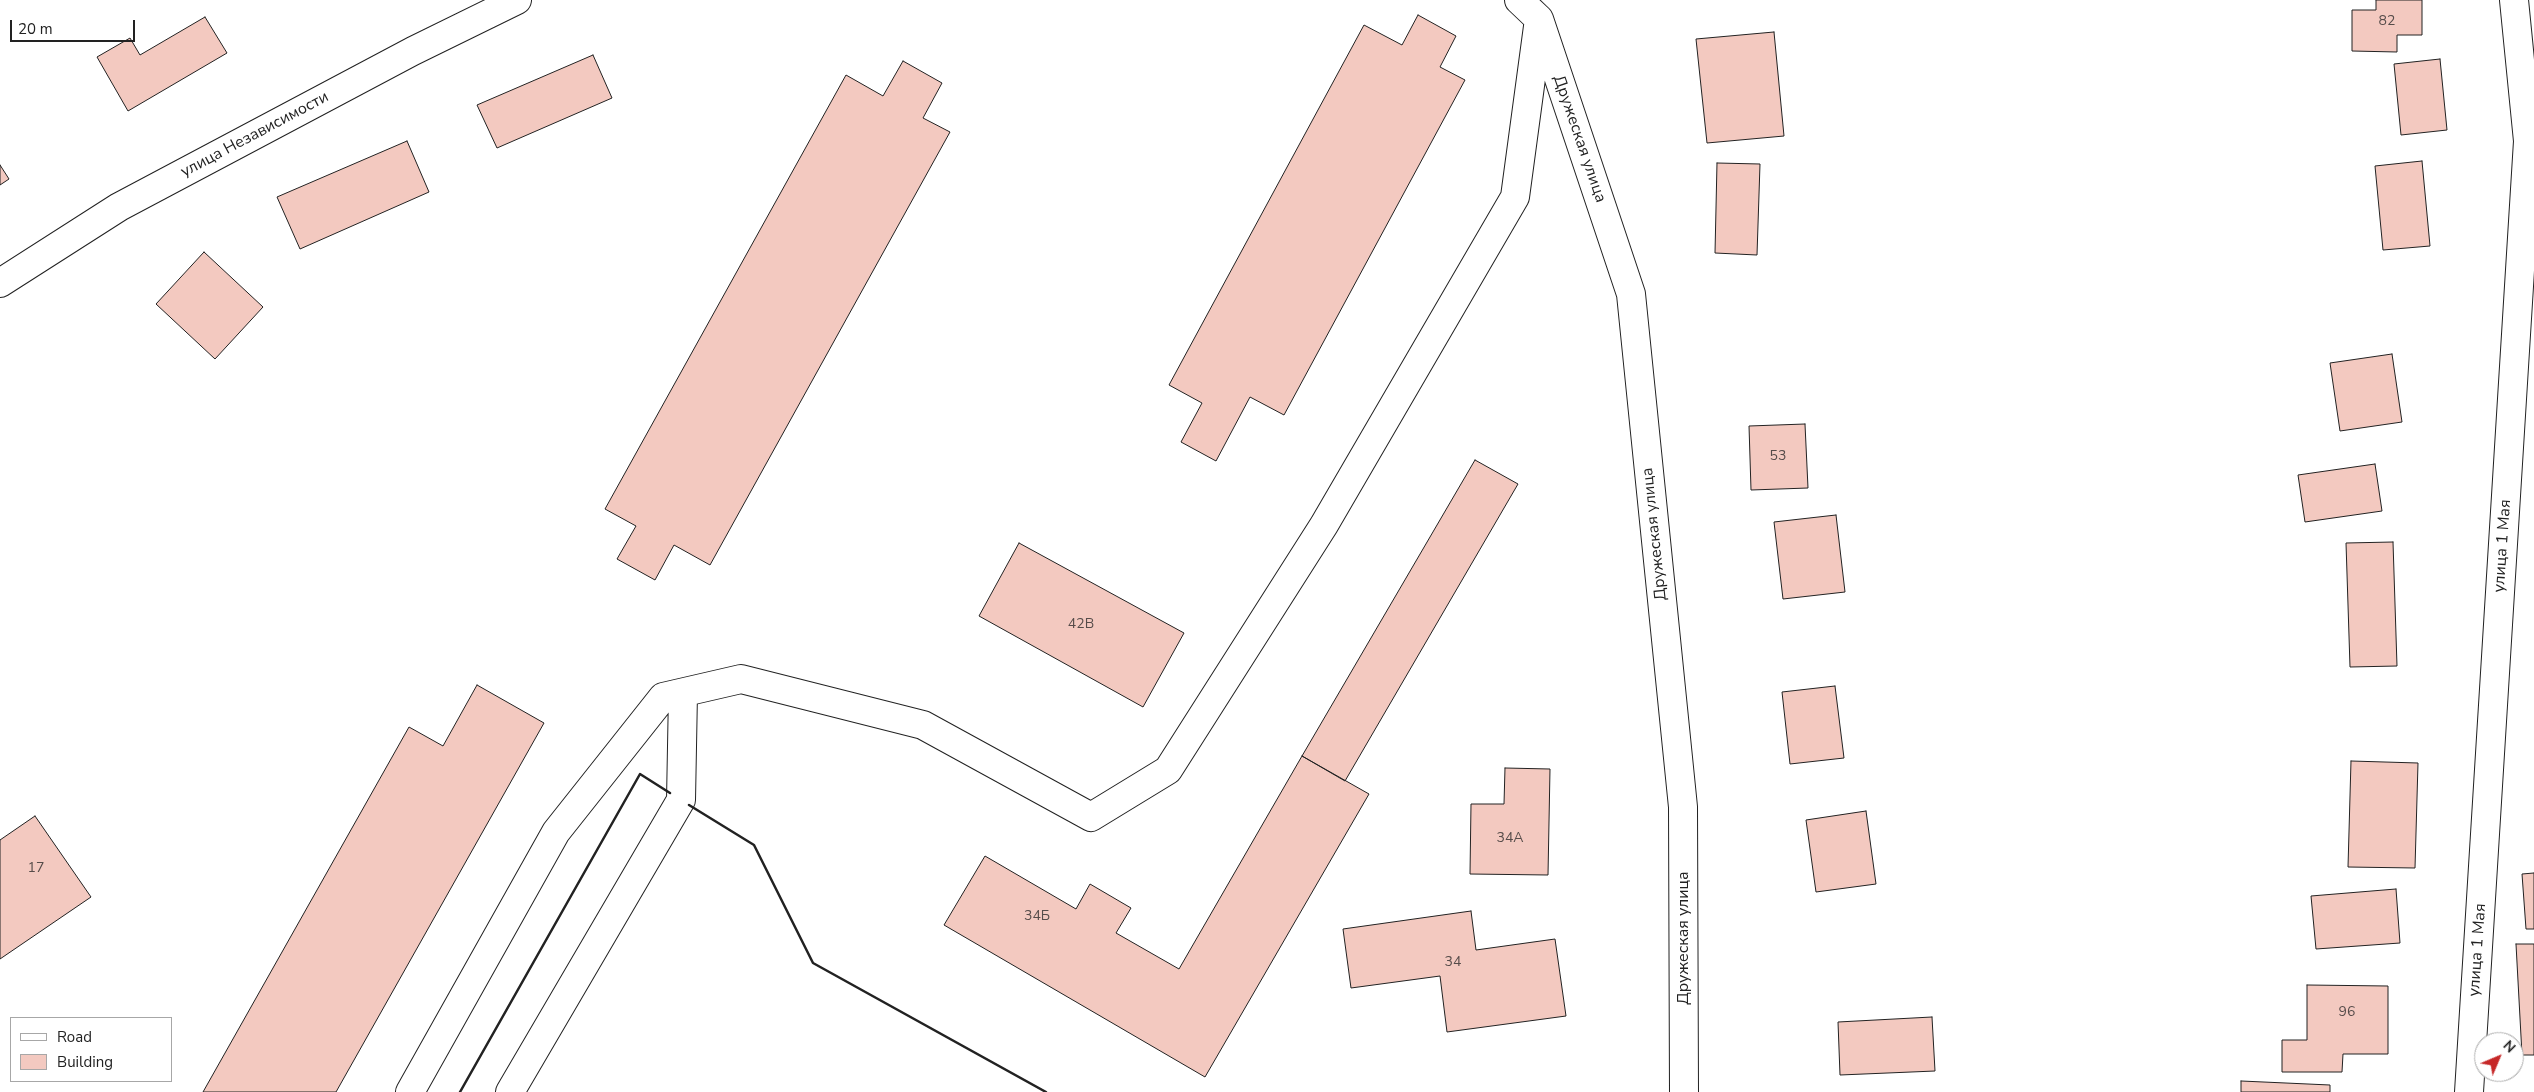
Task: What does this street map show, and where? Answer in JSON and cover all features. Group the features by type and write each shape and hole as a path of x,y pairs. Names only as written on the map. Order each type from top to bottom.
{"street":[{"name":"улица Независимости","path":"0,283 119,207 414,51 517,0"},
{"name":"Дружеская улица","path":"1519,0 1539,19 1631,294 1683,806 1684,1092"},
{"name":"улица 1 Мая","path":"2469,1092 2528,140 2514,0"},
{"path":"410,1092 556,832 663,697 741,679 923,725 1091,817 1168,770 1324,525 1515,197 1539,19"},
{"path":"510,1092 681,800 683,692"}],"building":[{"path":"2376,0 2422,0 2422,35 2397,35 2397,52 2352,51 2352,10 2376,10"},
{"path":"1418,15 1456,36 1440,67 1465,80 1284,415 1250,397 1216,461 1181,442 1202,403 1169,385 1364,25 1402,45"},
{"path":"205,17 227,53 128,111 97,57 130,38 140,55"},
{"path":"1774,32 1784,136 1707,143 1696,39"},
{"path":"593,55 612,98 497,148 477,105"},
{"path":"2440,59 2447,130 2401,135 2394,64"},
{"path":"903,61 942,83 923,118 950,132 710,565 674,545 655,580 617,559 636,526 605,509 846,75 883,96"},
{"path":"407,141 429,192 300,249 277,197"},
{"path":"2422,161 2430,246 2383,250 2375,166"},
{"path":"1717,163 1760,164 1757,255 1715,253"},
{"path":"0,165 9,179 0,185"},
{"path":"204,252 263,307 215,359 156,304"},
{"path":"2392,354 2402,422 2340,431 2330,363"},
{"path":"1805,424 1808,488 1751,490 1749,426"},
{"path":"1475,460 1518,484 1345,781 1302,756"},
{"path":"2375,464 2382,511 2305,522 2298,475"},
{"path":"1836,515 1845,592 1783,599 1774,522"},
{"path":"2393,542 2397,666 2350,667 2346,543"},
{"path":"1019,543 1184,633 1143,707 979,616"},
{"path":"477,685 544,723 336,1092 203,1092 409,727 443,746"},
{"path":"1835,686 1844,758 1790,764 1782,692"},
{"path":"1302,756 1369,794 1205,1077 944,925 985,856 1076,909 1090,884 1131,908 1116,933 1179,969"},
{"path":"2351,761 2418,763 2415,868 2348,867"},
{"path":"1505,768 1550,769 1548,875 1470,874 1471,804 1504,804"},
{"path":"1866,811 1876,884 1816,892 1806,820"},
{"path":"35,816 91,897 0,959 0,840"},
{"path":"2534,873 2534,929 2526,929 2522,874"},
{"path":"2396,889 2400,943 2316,949 2311,896"},
{"path":"1471,911 1476,950 1555,939 1566,1016 1447,1032 1440,976 1351,988 1343,929"},
{"path":"2516,944 2534,944 2534,1055 2524,1055 2524,1032 2521,1032"},
{"path":"2307,985 2388,986 2388,1054 2343,1054 2342,1072 2282,1072 2282,1040 2307,1040"},
{"path":"1932,1017 1935,1071 1840,1075 1838,1022"},
{"path":"2241,1081 2330,1085 2330,1092 2241,1092"}],"wall":[{"path":"460,1092 640,774 670,793"},
{"path":"689,805 754,845 813,963 1046,1092"}]}
